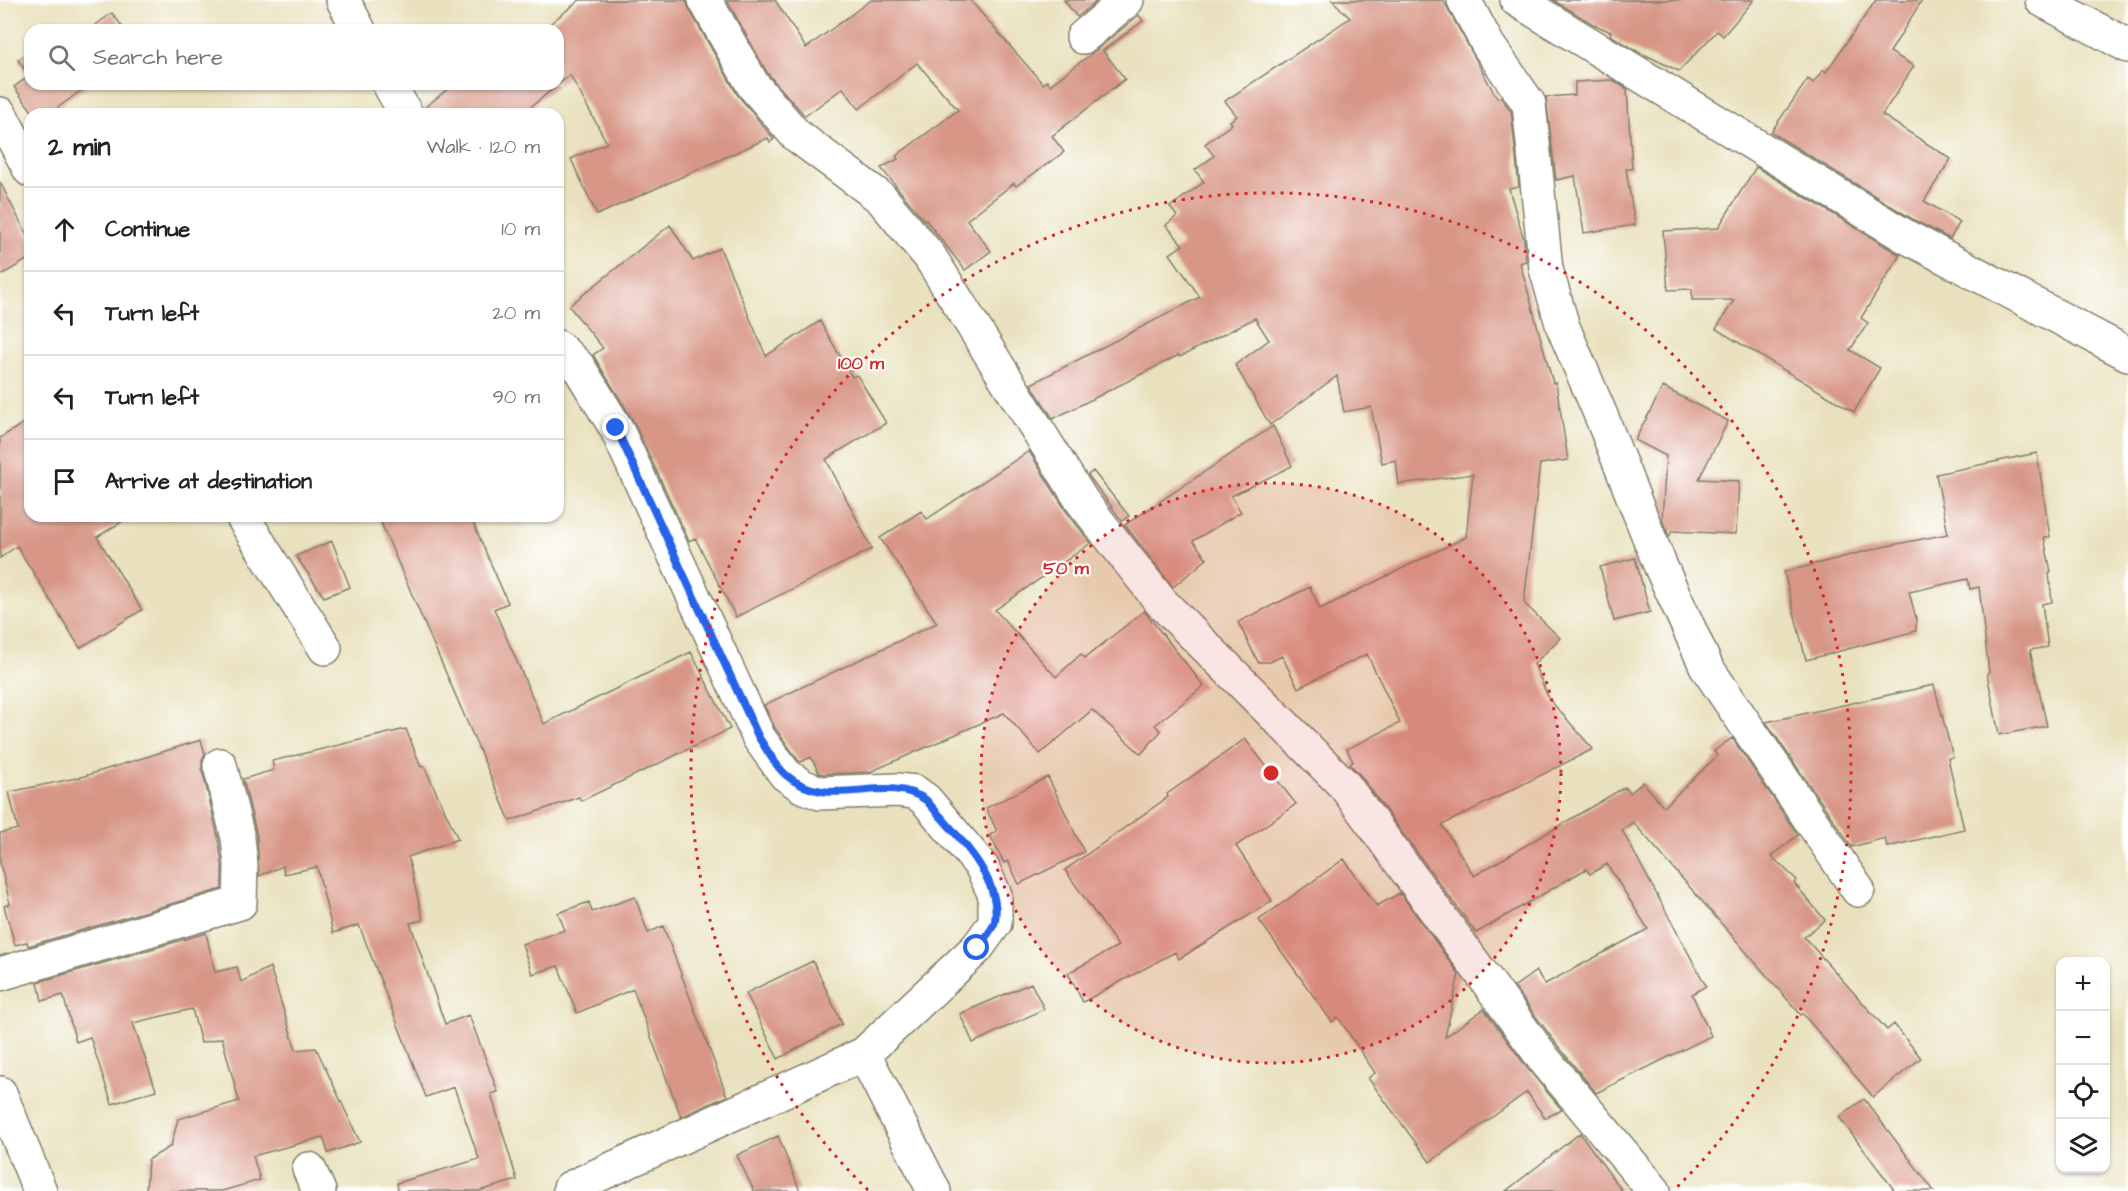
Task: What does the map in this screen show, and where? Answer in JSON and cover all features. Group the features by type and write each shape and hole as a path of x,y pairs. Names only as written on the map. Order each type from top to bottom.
{"street":[{"path":"343,0 356,24"},
{"path":"705,0 753,85 796,135 881,198 930,257 1082,501 1161,602 1345,786 1543,1058 1654,1191"},
{"path":"1083,37 1127,0"},
{"path":"1464,0 1488,45 1529,104 1546,269 1563,327 1660,565 1707,669 1858,890"},
{"path":"1517,0 1905,236 2128,354"},
{"path":"2042,0 2128,46"},
{"path":"392,90 403,108"},
{"path":"0,114 24,159"},
{"path":"564,353 578,366 616,428 759,738 785,774 802,786 820,793 897,790 915,792 926,800 982,867 995,896 995,923 977,948 864,1054 570,1188"},
{"path":"246,522 325,648"},
{"path":"0,974 240,903 241,865 238,838 220,765"},
{"path":"864,1054 934,1191"},
{"path":"0,1093 40,1191"}],"building":[{"path":"580,0 686,0 737,94 774,139 770,142 768,138 597,215 571,159 607,143 570,75 564,80 564,24 550,24"},
{"path":"727,0 775,0 806,48 871,0 970,0 1043,84 1047,81 1050,85 1139,15 1143,21 1103,51 1125,79 1052,136 1064,152 1016,186 1014,183 967,220 991,251 965,270 881,168 898,159 896,156 958,110 917,63 859,109 843,88 805,116 768,74"},
{"path":"1064,0 1098,0 1077,17"},
{"path":"1332,0 1443,0 1497,98 1501,97 1511,111 1519,187 1509,189 1524,240 1526,261 1520,263 1553,383 1556,383 1568,460 1540,464 1524,603 1560,638 1534,664 1549,699 1593,749 1442,825 1474,876 1625,787 1630,793 1643,782 1664,807 1717,756 1714,751 1732,738 1798,835 1771,856 1797,880 1794,883 1825,920 1804,937 1887,1030 1894,1024 1921,1058 1873,1097 1803,1014 1801,1015 1633,822 1622,830 1706,986 1692,994 1711,1036 1596,1093 1514,987 1536,971 1545,984 1648,929 1607,864 1590,874 1586,869 1476,933 1350,764 1353,762 1347,749 1400,723 1367,654 1298,688 1282,656 1270,662 1258,662 1238,622 1310,587 1320,609 1466,537 1473,474 1399,484 1396,460 1382,463 1371,407 1344,412 1337,376 1270,425 1235,365 1269,340 1255,318 1053,419 1031,384 1200,297 1170,254 1183,245 1166,225 1177,216 1170,207 1204,182 1195,170 1214,156 1205,144 1232,124 1230,121 1237,116 1225,101 1350,18"},
{"path":"1553,0 1754,0 1723,36 1717,31 1679,71 1637,51 1610,35 1611,32"},
{"path":"1876,0 1922,0 1890,52 1914,66 1882,115 1951,159 1924,201 1960,222 1950,239 1914,220 1771,132 1808,79 1813,83 1823,70 1826,72"},
{"path":"112,13 120,24 97,24"},
{"path":"24,56 24,69 18,60"},
{"path":"24,80 24,90 82,90 57,108 30,108 14,87"},
{"path":"1613,80 1627,89 1632,169 1626,169 1635,225 1584,233 1575,176 1556,180 1546,97 1575,95 1575,82"},
{"path":"447,90 552,90 529,108 424,108"},
{"path":"1756,167 1900,255 1861,318 1868,323 1850,350 1880,368 1854,412 1716,329 1734,300 1692,300 1692,289 1668,290 1663,231 1718,228"},
{"path":"0,182 24,229 24,262 0,276"},
{"path":"670,225 693,261 720,248 766,356 820,321 852,377 857,375 886,423 826,459 872,549 736,617 695,538 689,541 633,420 593,355 603,348 569,306"},
{"path":"1663,387 1728,421 1699,479 1739,481 1736,534 1672,531 1669,537 1662,520 1666,456 1635,440"},
{"path":"24,423 24,522 121,522 97,537 142,610 80,648 17,546 0,558 0,438"},
{"path":"1273,426 1292,466 1231,496 1241,512 1193,541 1207,559 1173,587 1125,525"},
{"path":"1029,451 1066,511 1091,543 995,610 1056,677 1081,654 1085,658 1144,611 1204,686 1155,725 1161,731 1141,754 1092,710 1040,754 1004,713 870,772 823,774 819,773 811,757 801,762 798,760 775,728 764,705 937,623 880,538 921,511 927,519"},
{"path":"2037,453 2050,537 2044,538 2051,572 2049,573 2052,602 2042,604 2048,647 2030,650 2047,726 1999,735 1987,673 1989,673 1979,587 1970,589 1968,579 1909,592 1916,618 1916,631 1806,660 1784,572 1882,547 1948,534 1936,474"},
{"path":"1093,471 1129,516 1122,521 1088,475"},
{"path":"381,522 473,522 508,603 494,609 544,724 691,652 730,729 581,801 579,797 510,821"},
{"path":"332,541 350,587 324,597 296,556"},
{"path":"1635,558 1650,612 1614,621 1600,567"},
{"path":"1934,685 1953,757 1948,758 1964,829 1887,847 1885,838 1852,847 1766,722"},
{"path":"406,729 421,767 424,766 458,839 408,857 423,920 410,923 445,1024 469,1015 498,1092 491,1094 517,1180 479,1191 398,1191 397,1183 479,1159 454,1087 426,1097 359,925 333,933 317,867 284,874 283,866 259,876 257,836 243,779 274,770 272,761"},
{"path":"1245,739 1296,804 1236,846 1272,901 1179,959 1175,952 1083,1002 1068,973 1118,946 1065,870"},
{"path":"201,740 205,754 202,769 219,841 222,889 28,946 27,942 15,945 4,906 10,904 0,863 0,833 18,829 9,792 81,777"},
{"path":"1048,777 1084,852 1019,884 1008,861 1004,863 990,835 997,831 986,808"},
{"path":"1344,859 1377,906 1400,893 1459,974 1445,1037 1484,1009 1528,1069 1562,1110 1545,1118 1527,1092 1430,1162 1368,1078 1375,1073 1338,1017 1332,1022 1259,920"},
{"path":"635,897 648,933 663,926 727,1096 681,1117 633,989 577,1013 558,966 532,974 522,944 565,930 558,913 589,902 592,912"},
{"path":"206,933 215,972 237,967 241,982 270,967 296,1050 316,1048 360,1142 328,1153 323,1137 253,1156 260,1180 222,1191 146,1191 148,1160 171,1146 178,1119 239,1101 222,1038 201,1043 192,1009 133,1023 156,1090 112,1104 90,1037 76,1042 63,995 42,1001 38,982"},
{"path":"813,961 842,1024 778,1059 746,993"},
{"path":"1031,983 1044,1009 973,1043 960,1014"},
{"path":"1864,1099 1934,1191 1895,1191 1839,1117"},
{"path":"1580,1133 1622,1191 1506,1191"},
{"path":"778,1136 800,1191 754,1191 737,1155"}],"route":[{"path":"616,428 759,738 785,774 802,786 820,793 897,790 915,792 926,800 982,867 995,896 995,923 977,948"}]}
